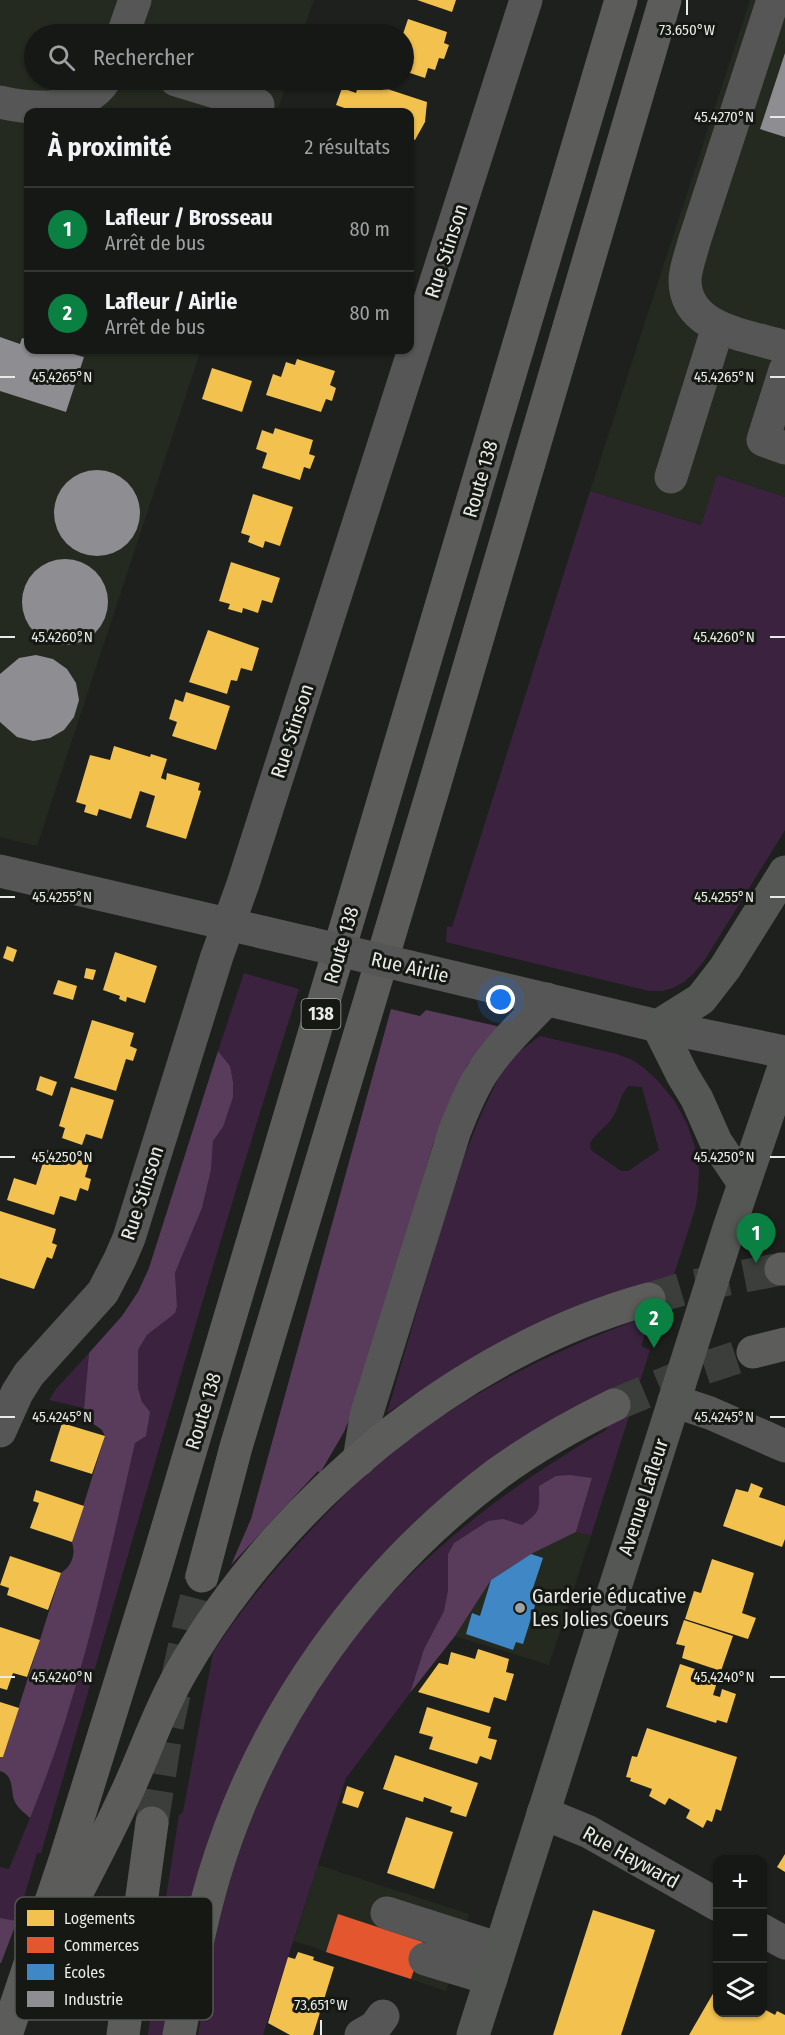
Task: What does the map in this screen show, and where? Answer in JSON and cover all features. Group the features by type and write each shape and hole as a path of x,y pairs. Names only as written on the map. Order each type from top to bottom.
{"highway":[{"name":"Route 138","path":"53,1897 169,1524 621,0"},
{"name":"Route 138","path":"202,1575 236,1447 435,783 665,0"},
{"path":"75,1897 125,1797 165,1703 201,1638 242,1582 284,1532 322,1493 359,1460 447,1392 499,1360 577,1323 616,1308 649,1299"},
{"path":"753,1352 785,1344"},
{"path":"208,1897 214,1874 246,1790 280,1720 320,1656 390,1572 458,1506 534,1449 572,1426 614,1405"},
{"path":"142,1897 152,1823"},
{"name":"Route 138","path":"8,2029 15,2008"},
{"path":"8,2029 15,2015"},
{"path":"123,2035 125,2020"},
{"path":"179,2035 182,2020"}],"main road":[{"path":"743,1182 717,1142 698,1099 683,1076 658,1026 701,999 725,968 785,872"},
{"name":"Avenue Lafleur","path":"473,2035 743,1182 785,1064"}],"street":[{"path":"127,24 135,0"},
{"name":"Rue Stinson","path":"414,350 526,0"},
{"path":"772,0 688,263 685,279 692,309 703,320 718,327 785,346"},
{"path":"0,102 33,108 63,105 94,90"},
{"path":"209,90 258,105"},
{"path":"671,477 718,327"},
{"name":"Rue Stinson","path":"0,1431 17,1393 29,1374 103,1292 120,1259 413,354"},
{"path":"785,370 763,440 785,447"},
{"name":"Rue Airlie","path":"0,871 658,1026 785,1052"},
{"path":"359,1460 366,1416 454,1132 482,1072 547,999"},
{"path":"674,1401 710,1413 785,1446"},
{"name":"Rue Hayward","path":"543,1813 589,1832 713,1903"},
{"path":"387,1913 495,1964"},
{"path":"767,1933 785,1942"},
{"path":"425,1959 495,1964"}],"shaded area":[{"path":"0,0 314,0 306,24 24,24 24,90 285,90 278,108 24,108 24,354 200,354 37,846 0,837"},
{"path":"750,0 785,0 785,497 717,476 701,525 590,491"},
{"path":"717,475 785,497 785,830 704,961 684,982 673,988 649,991 446,942 447,926 452,927 590,491 701,525"},
{"path":"244,973 299,989 199,1312 41,1853 37,1853 24,1897 15,1897 15,1921 0,1918 0,1867 9,1869 41,1791 82,1665 135,1443 142,1402 138,1388 138,1350 147,1335 169,1318 177,1306 175,1273 202,1208 211,1170 213,1141 223,1127 230,1066 218,1051"},
{"path":"391,1009 420,1016 426,1010 501,1027 467,1065 433,1144 357,1400 344,1432 320,1473 318,1471 231,1565 251,1519"},
{"path":"540,1036 617,1054 632,1060 658,1081 674,1100 687,1124 696,1150 699,1171 698,1189 696,1206 656,1331 647,1328 641,1346 650,1350 591,1536 576,1532 592,1478 539,1493 540,1504 537,1512 521,1526 513,1522 488,1521 454,1543 448,1554 448,1590 444,1611 424,1649 410,1693 346,1778 263,2035 198,2035 201,2020 213,2020 213,1950 227,1888 263,1793 309,1704 343,1652 219,1814 192,1897 166,1897 179,1815 183,1812 213,1653 268,1578 367,1472 403,1443 501,1381 571,1347 643,1318 654,1281 497,1344 387,1413 465,1154 500,1075 513,1056","holes":["629,1086 642,1087 659,1150 628,1171 621,1171 591,1150 590,1143 612,1118 622,1095","619,1387 606,1430 534,1475 465,1526 401,1584 352,1641 485,1467 597,1397"]},
{"path":"218,1051 230,1066 233,1097 223,1127 213,1141 211,1170 202,1208 175,1273 177,1306 175,1313 147,1335 138,1350 138,1388 142,1402 150,1412 146,1436 135,1443 78,1680 48,1773 30,1818 16,1804 10,1780 5,1773 0,1771 0,1757 3,1757 61,1573 72,1559 74,1551 72,1542 105,1436 102,1430 88,1420 84,1408 89,1353 122,1316 138,1292 149,1268"},
{"path":"89,1353 84,1408 49,1400 56,1389"},
{"path":"556,1476 592,1478 576,1532 531,1554 491,1580 455,1636 410,1693 424,1649 444,1611 448,1590 448,1554 454,1543 488,1521 503,1519 522,1525 538,1509 539,1486"},
{"name":"Garderie éducative Les Jolies Coeurs","path":"576,1532 591,1536 549,1665 455,1636 491,1580 531,1554"},
{"path":"318,1865 469,1914 446,1991 294,1941"},
{"path":"0,1918 15,1921 15,1926 0,1963"},
{"path":"150,2020 167,2020 164,2035 148,2035"}],"building: Logements":[{"path":"417,0 456,0 452,12"},
{"path":"408,19 447,32 444,43 449,45 444,59 439,58 435,70 428,68 425,78 414,74 414,24 406,24"},
{"path":"341,90 356,93 357,90 390,90 427,102 425,122 415,140 414,108 344,108 336,105"},
{"path":"297,359 335,371 330,385 336,388 332,401 326,399 321,412 266,395 273,374 281,377 286,362 295,365"},
{"path":"212,368 252,381 242,412 202,399"},
{"path":"275,428 313,440 309,454 315,456 310,469 304,467 300,480 262,468 267,453 256,449 262,430 273,434"},
{"path":"253,494 293,507 280,546 265,541 263,548 248,542 250,536 241,533"},
{"path":"231,562 280,578 272,603 262,600 258,613 243,608 242,613 228,609 230,604 219,601"},
{"path":"208,630 259,648 252,671 241,668 237,681 231,680 227,694 189,682"},
{"path":"186,692 230,706 216,750 172,736 177,722 169,719 175,699 183,702"},
{"path":"114,746 150,757 151,754 167,759 161,778 166,780 167,773 200,783 198,790 201,791 186,839 146,827 155,796 140,791 131,819 99,809 97,816 84,812 86,805 76,802 90,755 110,760"},
{"path":"7,946 17,950 13,962 3,958"},
{"path":"115,952 157,966 145,1003 127,997 126,1002 119,999 120,996 103,990"},
{"path":"86,968 96,970 93,980 84,978"},
{"path":"58,980 77,986 73,1000 53,994"},
{"path":"92,1020 134,1033 130,1046 137,1049 133,1061 126,1059 116,1091 74,1078"},
{"path":"40,1076 57,1082 52,1096 36,1090"},
{"path":"71,1087 114,1100 102,1139 86,1134 82,1145 62,1138 65,1128 59,1126"},
{"path":"47,1150 89,1163 85,1177 91,1179 88,1191 80,1188 76,1201 60,1196 54,1215 7,1200 14,1178 36,1185"},
{"path":"0,1211 56,1229 52,1243 57,1245 52,1259 47,1257 34,1289 0,1278"},
{"path":"62,1423 105,1436 92,1474 50,1461"},
{"path":"751,1483 763,1488 759,1497 785,1506 785,1539 782,1547 723,1526 736,1489 748,1492"},
{"path":"36,1490 84,1506 72,1542 30,1528 39,1503 33,1501"},
{"path":"10,1556 61,1573 48,1610 7,1595 9,1588 0,1585"},
{"path":"712,1559 754,1573 742,1613 756,1618 748,1639 685,1619 694,1591 701,1593"},
{"path":"684,1620 733,1636 721,1671 682,1658 685,1646 676,1644"},
{"path":"0,1627 40,1640 27,1677 13,1673 7,1690 0,1688"},
{"path":"478,1649 509,1659 506,1672 514,1674 506,1701 494,1697 489,1713 418,1692 439,1663 448,1665 451,1652 475,1659"},
{"path":"680,1664 701,1671 699,1676 717,1682 713,1695 720,1697 722,1689 736,1694 727,1723 717,1720 716,1723 666,1707"},
{"path":"0,1702 19,1708 3,1757 0,1757"},
{"path":"427,1707 491,1727 488,1738 497,1740 491,1760 480,1756 477,1764 429,1749 433,1737 419,1733"},
{"path":"647,1728 737,1757 721,1811 716,1809 712,1822 707,1820 703,1828 686,1818 690,1810 669,1798 665,1805 649,1796 652,1789 630,1781 631,1778 626,1777 632,1756 637,1757"},
{"path":"395,1755 478,1783 466,1817 450,1812 452,1807 424,1797 423,1802 383,1789"},
{"path":"347,1786 364,1792 358,1808 342,1803"},
{"path":"406,1817 453,1832 434,1889 387,1873"},
{"path":"785,1854 785,1872 777,1867"},
{"path":"593,1910 655,1930 621,2035 553,2035"},
{"path":"298,1952 334,1967 313,2035 290,2035 268,2023 288,1957 295,1959"},
{"path":"713,1994 713,2017 767,2017 767,2011 775,2015 777,2011 785,2015 785,2035 689,2035"}],"building: Commerces":[{"path":"338,1914 423,1942 411,1979 326,1952"}],"building: Écoles":[{"path":"531,1554 543,1558 532,1591 539,1593 523,1644 516,1642 513,1650 466,1634 472,1613 480,1616 491,1580"}],"building: Industrie":[{"path":"785,53 785,137 760,129"},
{"path":"0,337 20,344 22,338 24,339 24,354 73,354 84,357 66,412 0,391"},
{"path":"97,470 121,477 133,489 140,513 133,537 121,549 97,556 73,549 61,537 54,513 61,489 73,477"},
{"path":"65,559 89,566 101,578 108,602 101,626 89,638 65,645 41,638 29,626 22,602 29,578 41,566"},
{"path":"36,655 53,659 67,669 76,683 79,700 74,717 64,730 50,738 33,741 17,737 0,722 0,674 19,658"}],"tunnel":[{"path":"649,1299 693,1286 781,1269"},
{"path":"614,1405 695,1371 753,1352"},
{"path":"152,1823 167,1727 202,1576"}],"place":[{"name":"Lafleur / Brosseau","path":"756,1263"},
{"name":"Lafleur / Airlie","path":"654,1348"},
{"name":"Garderie éducative Les Jolies Coeurs","path":"520,1608"}]}
